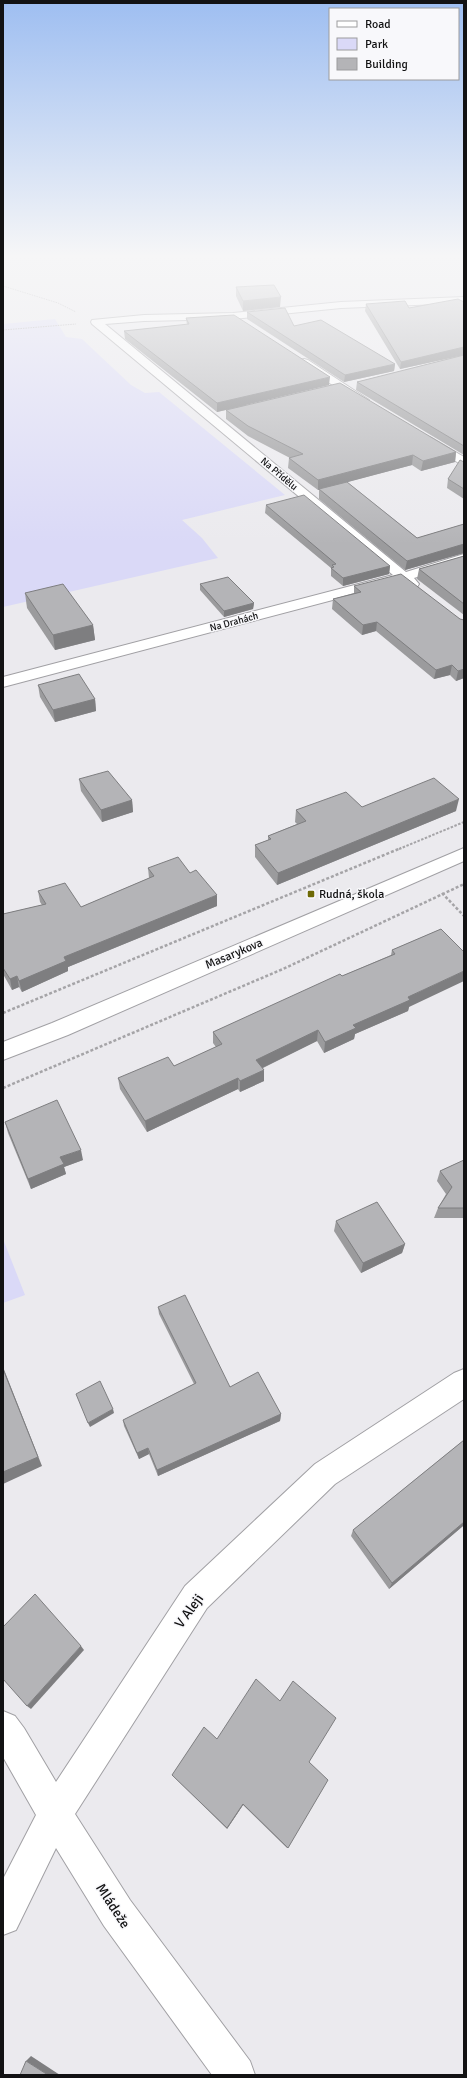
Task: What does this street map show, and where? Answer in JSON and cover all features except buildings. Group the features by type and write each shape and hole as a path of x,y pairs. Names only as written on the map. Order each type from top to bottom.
{"street":[{"name":"Na Přídělu","path":"131,351 403,577 422,591"},
{"path":"292,354 370,404"},
{"path":"328,391 358,384"},
{"path":"211,418 226,414"},
{"path":"417,433 464,462"},
{"name":"Na Drahách","path":"3,682 403,577 464,558"},
{"name":"Masarykova","path":"3,1051 60,1029 464,854"},
{"name":"V Aleji","path":"3,1917 55,1814 196,1597 325,1474 464,1383"},
{"name":"Mládeže","path":"3,1728 12,1740 55,1814 117,1913 236,2075"}],"path":[{"path":"3,1013 86,980 464,822"},
{"path":"423,872 464,916"},
{"path":"3,1088 282,969 464,884"}],"green space":[{"path":"3,351 95,351 131,385 145,393 159,392 285,495 182,520 202,538 218,558 3,607"},
{"path":"3,1239 25,1295 3,1303"}],"place":[{"name":"Rudná, škola","path":"311,894"}]}
